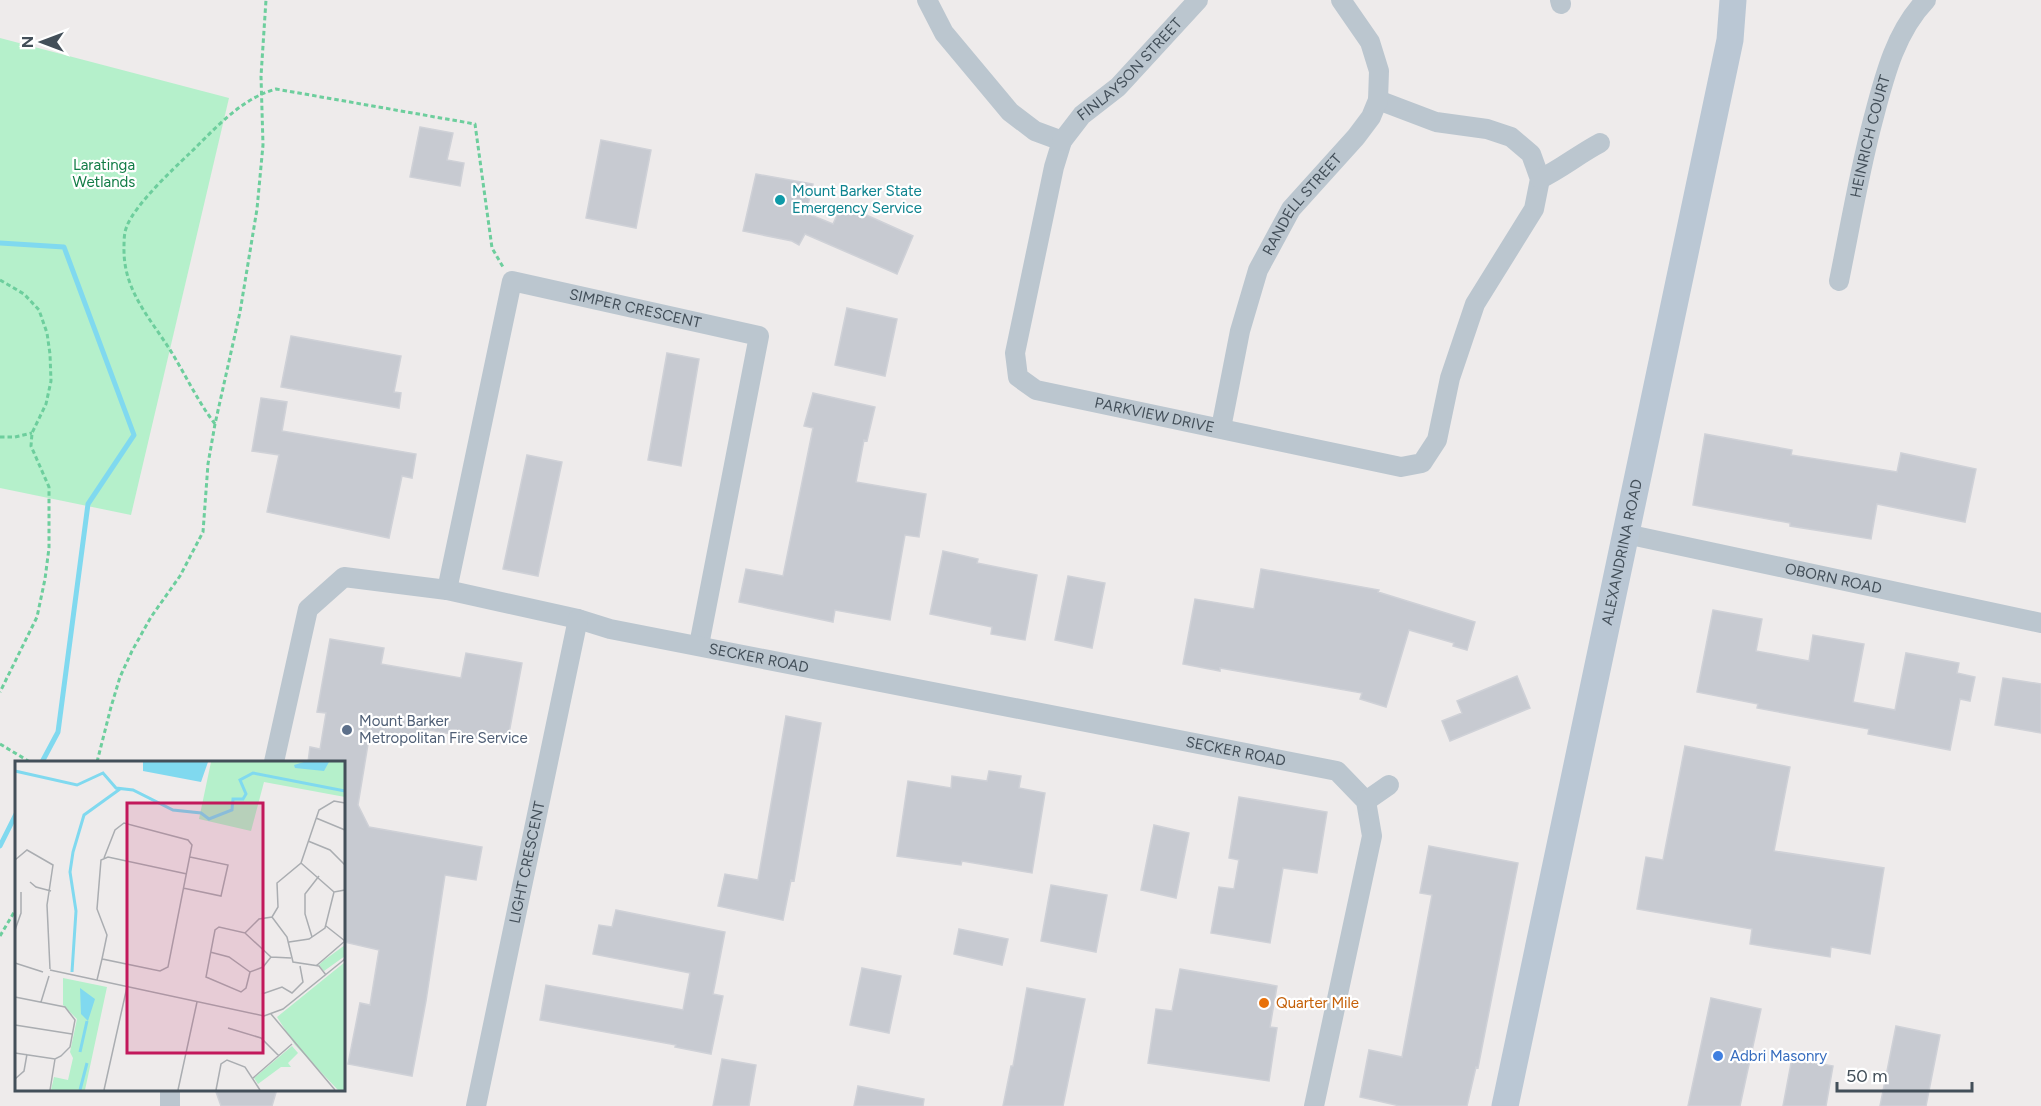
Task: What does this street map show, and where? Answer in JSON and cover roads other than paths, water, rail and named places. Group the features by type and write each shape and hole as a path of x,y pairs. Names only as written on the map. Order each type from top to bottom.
{"main road":[{"name":"ALEXANDRINA ROAD","path":"1505,1106 1730,40 1733,0"}],"street":[{"path":"927,0 944,33 1010,112 1035,131 1062,141"},
{"name":"FINLAYSON STREET","path":"1062,141 1082,116 1118,87 1198,0"},
{"name":"RANDELL STREET","path":"1221,428 1240,330 1258,270 1292,209 1356,137 1371,117 1378,100 1379,71 1370,42 1341,0"},
{"name":"HEINRICH COURT","path":"1839,281 1863,160 1887,65 1915,11 1926,0"},
{"path":"1378,100 1436,122 1487,129 1511,136 1531,154 1540,179 1600,143"},
{"name":"PARKVIEW DRIVE","path":"1062,141 1054,167 1015,353 1018,377 1036,390 1401,467 1422,463 1437,440 1450,378 1476,304 1534,209 1540,179"},
{"name":"SIMPER CRESCENT","path":"447,590 513,281 759,336 699,645"},
{"name":"OBORN ROAD","path":"1626,534 2041,623"},
{"name":"SECKER ROAD","path":"274,761 308,609 344,577 447,590 578,619 610,629 1336,771 1366,801"},
{"name":"LIGHT CRESCENT","path":"476,1106 578,619"},
{"path":"1314,1106 1372,836 1366,801 1389,785"}],"waterway":[{"path":"0,243 64,247 134,435 88,504 58,732 43,761"},
{"path":"0,846 15,816"}],"place":[{"name":"Mount Barker State Emergency Service","path":"780,200"},
{"name":"Mount Barker Metropolitan Fire Service","path":"347,730"},
{"name":"Quarter Mile","path":"1264,1003"},
{"name":"Adbri Masonry","path":"1718,1056"}],"park label":[{"name":"Laratinga Wetlands","path":"104,174"}]}
